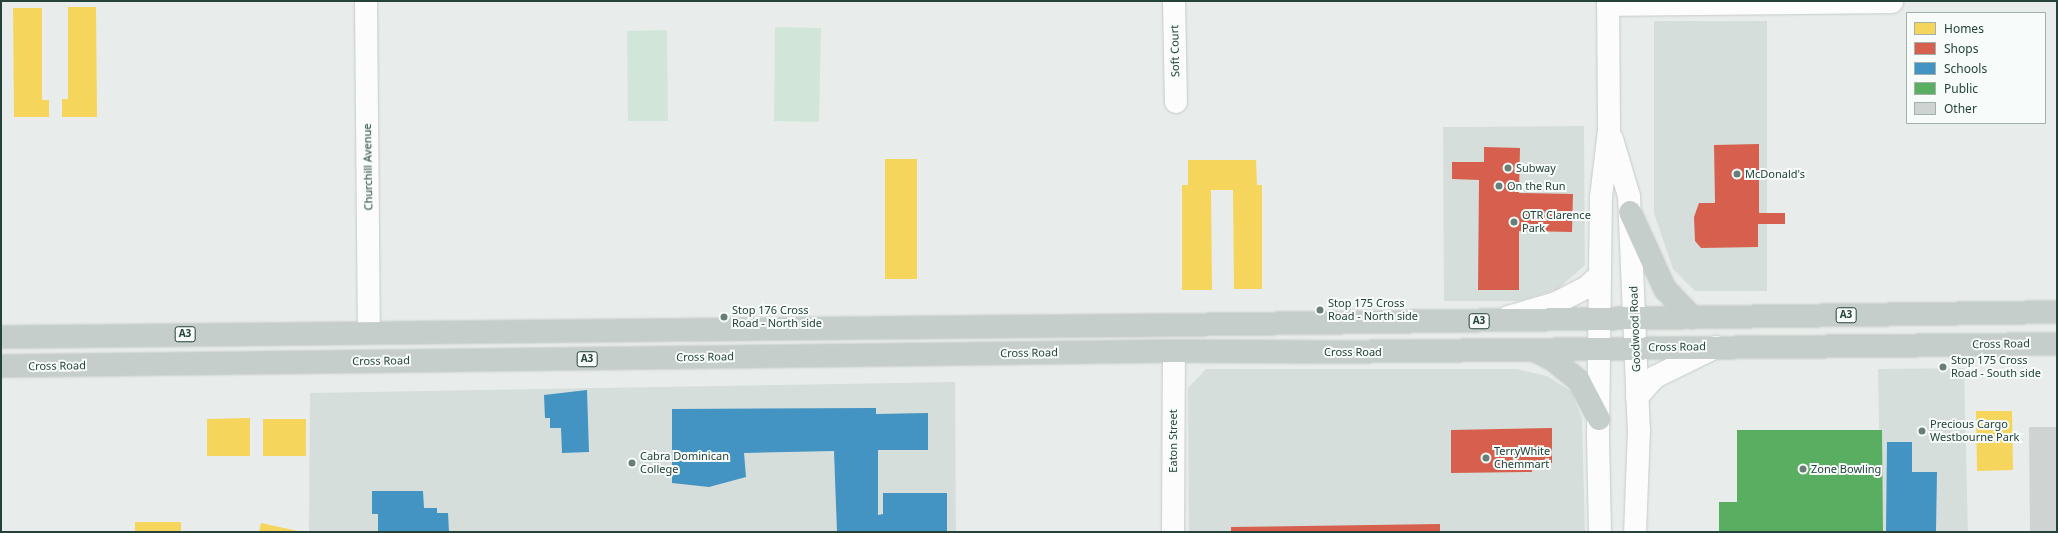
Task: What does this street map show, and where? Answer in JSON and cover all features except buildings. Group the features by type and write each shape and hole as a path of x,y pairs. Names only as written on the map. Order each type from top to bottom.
{"highway":[{"path":"1630,212 1665,289 1693,318"},
{"name":"A3","path":"1,337 369,332 1174,325 2057,312"},
{"path":"1174,325 1174,351"},
{"path":"368,361 369,332"},
{"name":"Cross Road","path":"1,366 1174,351 1534,350 1600,348 2057,344"},
{"path":"1534,350 1552,359 1579,381 1599,419"}],"main road":[{"name":"Churchill Avenue","path":"366,1 369,332"},
{"name":"Soft Court","path":"1174,1 1176,102"},
{"path":"1608,3 1892,2"},
{"name":"Goodwood Road","path":"1600,532 1599,419 1601,198 1609,130 1608,3"},
{"name":"Goodwood Road","path":"1609,130 1629,196 1637,397 1638,470 1635,532"},
{"path":"1495,320 1556,303 1586,288 1600,274"},
{"path":"1637,397 1655,377 1716,347"},
{"name":"Eaton Street","path":"1174,351 1174,532"}],"shaded area":[{"path":"1654,21 1767,21 1767,291 1695,291 1673,269 1654,213"},
{"name":"OTR Clarence Park","path":"1584,126 1585,265 1558,289 1520,301 1444,301 1443,127"},
{"name":"Precious Cargo Westbourne Park","path":"1964,368 1968,532 1881,532 1878,369"},
{"path":"1206,369 1516,369 1547,376 1571,391 1582,418 1585,532 1189,532 1188,388"},
{"name":"Cabra Dominican College","path":"955,382 956,532 309,532 310,393"}],"green space":[{"path":"775,27 821,28 819,122 774,121"},
{"path":"667,30 668,121 628,121 627,31"}],"place":[{"name":"Subway","path":"1508,168"},
{"name":"McDonald's","path":"1737,174"},
{"name":"On the Run","path":"1499,186"},
{"name":"OTR Clarence Park","path":"1514,222"},
{"name":"Stop 175 Cross Road - North side","path":"1320,310"},
{"name":"Stop 176 Cross Road - North side","path":"724,317"},
{"name":"Stop 175 Cross Road - South side","path":"1943,367"},
{"name":"Precious Cargo Westbourne Park","path":"1922,431"},
{"name":"TerryWhite Chemmart","path":"1486,458"},
{"name":"Cabra Dominican College","path":"632,463"},
{"name":"Zone Bowling","path":"1803,469"}]}
